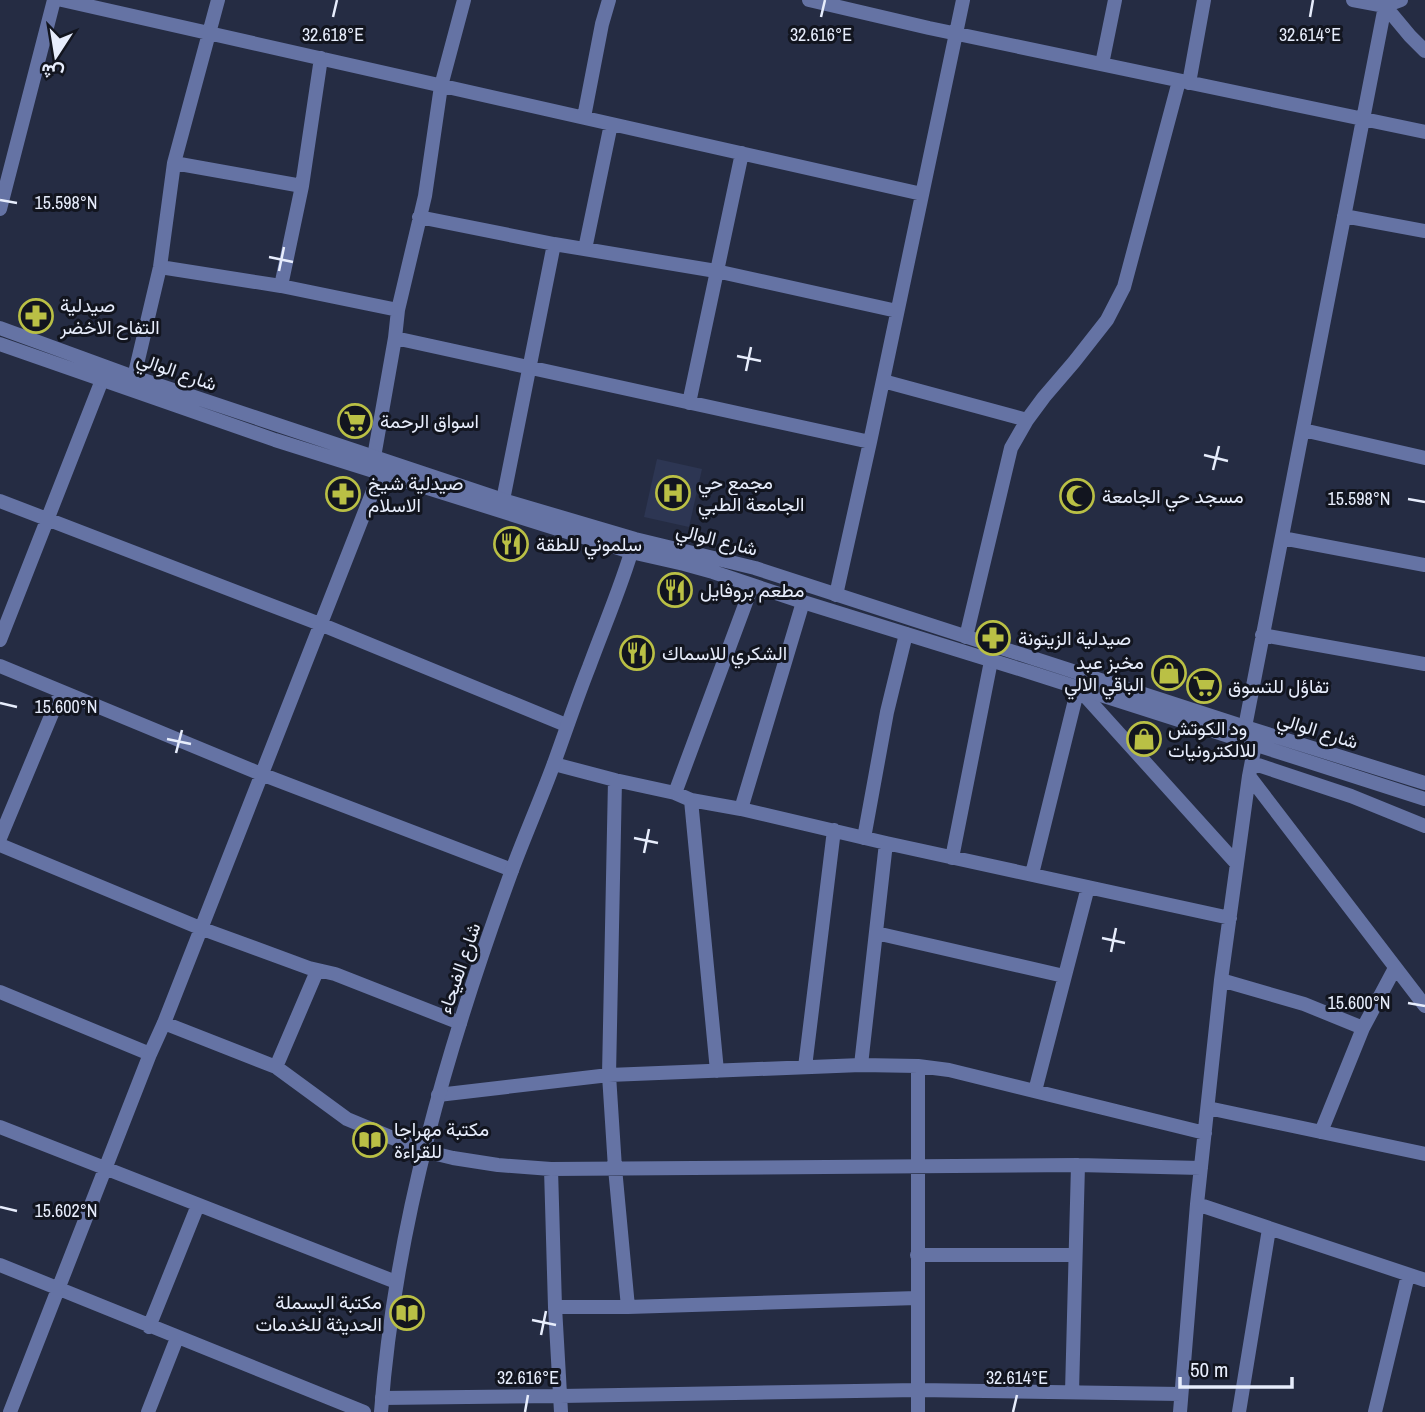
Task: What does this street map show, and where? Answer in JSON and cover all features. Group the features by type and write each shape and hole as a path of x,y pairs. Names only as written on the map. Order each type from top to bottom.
{"street":[{"path":"0,209 54,0"},
{"path":"62,0 922,194"},
{"path":"134,377 160,267 174,163 218,0"},
{"path":"374,457 398,310 425,196 441,86 464,0"},
{"path":"584,117 608,0"},
{"path":"809,0 1425,132"},
{"path":"836,595 963,0"},
{"path":"1102,64 1115,0"},
{"path":"965,637 1012,448 1027,420 1044,397 1107,320 1124,287 1184,82 1204,0"},
{"path":"1353,0 1384,3 1401,0"},
{"path":"1384,3 1425,51"},
{"path":"1245,727 1384,3"},
{"path":"281,286 302,186 321,58"},
{"path":"585,250 611,124"},
{"path":"689,403 742,153"},
{"path":"174,163 302,186"},
{"path":"1344,216 1425,231"},
{"path":"419,217 585,250 716,271 897,311"},
{"path":"503,500 554,244"},
{"path":"160,267 281,286 398,310"},
{"name":"شارع الوالي","path":"0,328 134,377 503,500 684,564 1425,799"},
{"path":"395,338 870,442"},
{"name":"شارع الوالي","path":"0,344 275,440 380,473 633,546 716,558 755,568 1425,783"},
{"path":"0,640 102,380"},
{"path":"883,381 1027,420"},
{"path":"1303,430 1425,458"},
{"path":"10,1412 380,473"},
{"path":"0,501 320,624 566,725"},
{"path":"1282,538 1425,565"},
{"name":"شارع الفيحاء","path":"382,1405 396,1282 438,1095 512,870 554,764 633,546"},
{"path":"675,793 752,586"},
{"path":"741,809 803,602"},
{"path":"864,838 887,712 906,634"},
{"path":"1262,635 1425,664"},
{"path":"952,858 991,661"},
{"path":"0,666 261,774 512,870"},
{"path":"1078,688 1237,863"},
{"path":"1032,874 1078,688"},
{"path":"0,838 61,692"},
{"path":"1180,1412 1197,1204 1222,980 1255,745"},
{"path":"554,764 675,793 691,800 1230,918"},
{"path":"1251,769 1351,796 1425,826"},
{"path":"1251,769 1425,1006"},
{"path":"615,780 610,1075 615,1168 628,1307"},
{"path":"691,800 717,1071"},
{"path":"805,1067 834,830"},
{"path":"861,1065 886,843"},
{"path":"0,845 200,928 317,971 335,974 460,1023"},
{"path":"1035,1091 1088,887"},
{"path":"876,933 1065,976"},
{"path":"1321,1132 1363,1028 1395,968"},
{"path":"276,1067 317,971"},
{"path":"1222,980 1304,1004 1363,1028"},
{"path":"0,992 150,1054"},
{"path":"164,1023 276,1067 347,1119 424,1151 498,1165 551,1169 1078,1165 1201,1168"},
{"path":"438,1095 610,1075 861,1065 918,1066 949,1070 1205,1133"},
{"path":"918,1066 918,1412"},
{"path":"1208,1108 1425,1154"},
{"path":"0,1127 396,1282"},
{"path":"1072,1392 1078,1165"},
{"path":"551,1169 561,1412"},
{"path":"1197,1204 1425,1280"},
{"path":"149,1326 198,1206"},
{"path":"1239,1412 1269,1229"},
{"path":"917,1255 1075,1255"},
{"path":"0,1265 364,1412"},
{"path":"1375,1412 1408,1275"},
{"path":"555,1307 917,1298"},
{"path":"148,1412 177,1338"},
{"path":"382,1405 561,1396 918,1390 1181,1394"}],"shaded area":[{"name":"مجمع حي الجامعة الطبي","path":"657,459 702,469 689,527 644,517"}],"place":[{"name":"صيدلية التفاح الاخضر","path":"36,316"},
{"name":"اسواق الرحمة","path":"355,421"},
{"name":"مجمع حي الجامعة الطبي","path":"673,493"},
{"name":"صيدلية شيخ الاسلام","path":"343,494"},
{"name":"مسجد حي الجامعة","path":"1077,496"},
{"name":"سلموني للطقة","path":"511,544"},
{"name":"مطعم بروفايل","path":"675,590"},
{"name":"صيدلية الزيتونة","path":"993,638"},
{"name":"الشكري للاسماك","path":"637,653"},
{"name":"مخبز عبد الباقي الالي","path":"1169,673"},
{"name":"تفاؤل للتسوق","path":"1204,686"},
{"name":"ود الكوتش للالكترونيات","path":"1144,739"},
{"name":"مكتبة مهراجا للقراءة","path":"370,1140"},
{"name":"مكتبة البسملة الحديثة للخدمات","path":"407,1313"}]}
